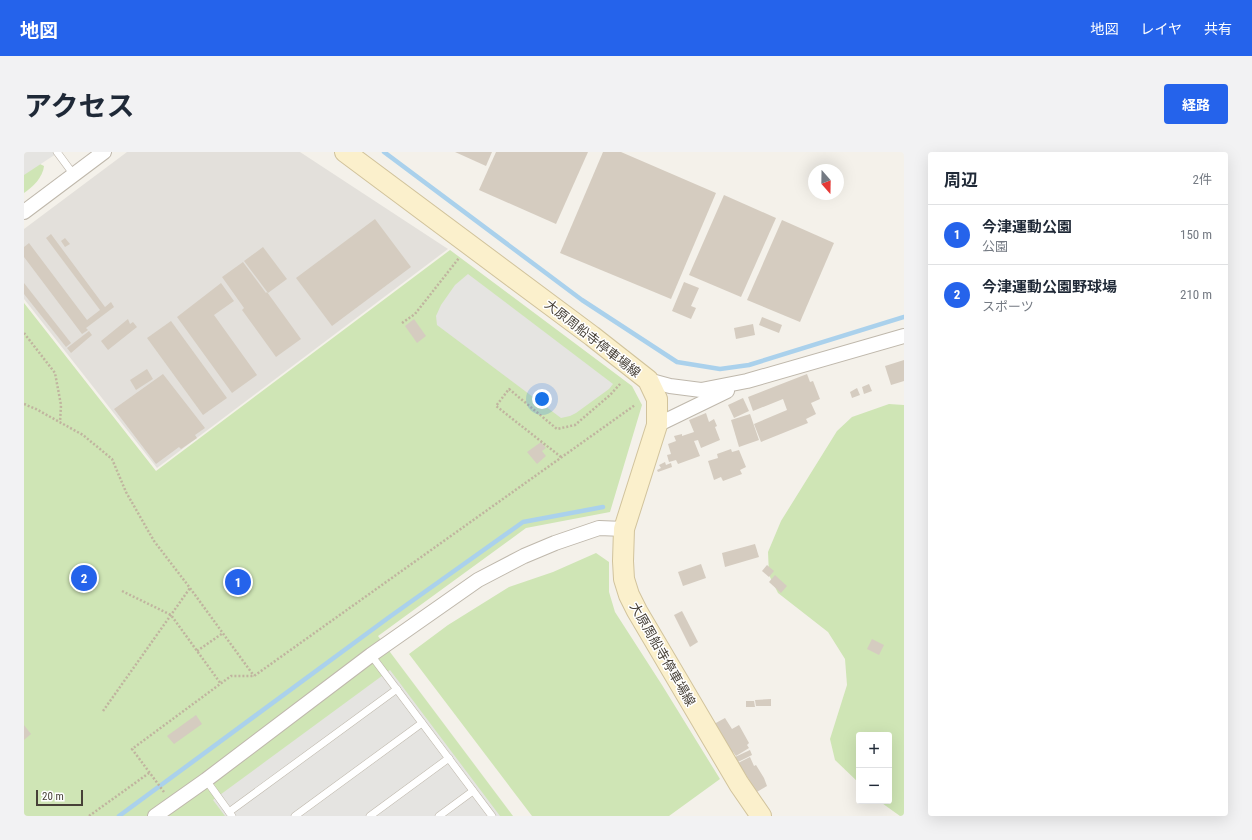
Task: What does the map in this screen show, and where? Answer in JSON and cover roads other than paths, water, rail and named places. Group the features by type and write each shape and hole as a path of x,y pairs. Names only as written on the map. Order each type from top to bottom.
{"main road":[{"name":"大原周船寺停車場線","path":"345,152 592,336 648,380 657,399 657,424 624,529 624,579 629,596 713,740 760,816"}],"street":[{"path":"24,212 104,152"},
{"path":"648,380 670,386 700,390 747,382 904,336"},
{"path":"657,424 747,382"},
{"path":"155,816 206,780 371,656 478,580 524,556 555,543 599,528 624,529"}],"lane":[{"path":"56,152 74,175"},
{"path":"371,656 492,816"},
{"path":"206,780 231,814 396,690"},
{"path":"295,816 422,723"},
{"path":"370,816 449,758"},
{"path":"439,816 473,791"}],"waterway":[{"path":"384,152 582,300 677,362 720,369 749,365 904,317"},
{"path":"119,816 388,618 523,522 603,507"}],"place":[{"name":"今津運動公園野球場","path":"84,578"},
{"name":"今津運動公園","path":"238,582"}]}
